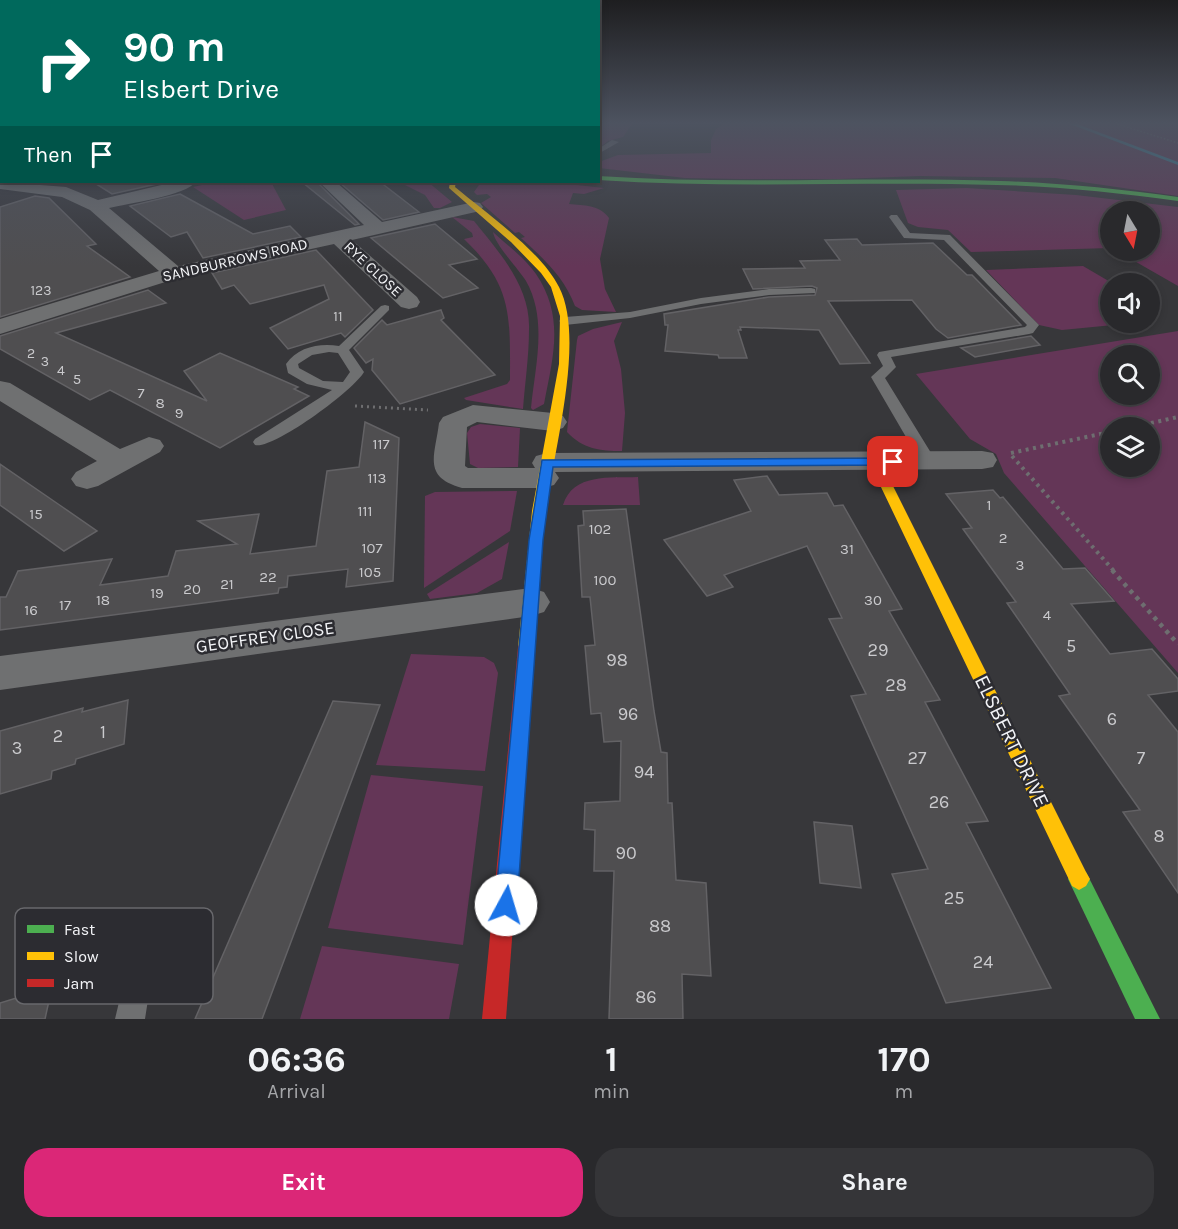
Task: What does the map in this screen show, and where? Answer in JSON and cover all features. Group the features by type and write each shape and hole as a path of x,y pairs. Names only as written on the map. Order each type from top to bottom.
{"main road":[{"path":"600,178 675,185 727,186 1000,183 1087,189 1178,200"},
{"path":"452,183 451,186 476,202 544,271 557,289 565,321 563,371 545,471 531,602 508,884 494,1019"},
{"name":"ELSBERT DRIVE","path":"875,462 1148,1019"}],"street":[{"path":"96,206 170,189 185,183"},
{"path":"328,183 377,227"},
{"path":"0,184 66,192 96,206 174,273"},
{"name":"SANDBURROWS ROAD","path":"0,327 174,273 476,202"},
{"name":"RYE CLOSE","path":"337,236 417,300 385,308"},
{"path":"0,389 120,462"},
{"path":"553,422 473,413 453,423 448,470 462,478 545,471 928,461 996,457"},
{"path":"87,479 149,446"},
{"name":"GEOFFREY CLOSE","path":"0,673 531,602"}],"lane":[{"path":"894,217 907,236 947,237 1028,318 1033,326 1029,330 883,355 890,367 878,377 928,461"},
{"path":"565,321 630,315 701,301 769,292 811,291"},
{"path":"342,350 385,308"},
{"path":"260,442 334,396 352,382 357,372 342,350 327,347 297,357 292,364 293,370 308,380 328,388 346,385"},
{"path":"130,1019 133,1004"}],"path":[{"path":"334,396 360,408 473,413"},
{"path":"1160,421 1178,417"},
{"path":"996,457 1100,434"},
{"path":"996,457 1178,644"}],"shaded area":[{"path":"630,172 1178,172 1178,196 1055,178 920,176 840,179 685,178"},
{"path":"211,183 272,183 286,210 244,220 193,187"},
{"path":"401,183 429,183 452,202 440,208 434,208 425,195"},
{"path":"480,183 558,183 604,188 584,194 573,193 569,204 596,208 609,218 600,259 605,289 616,312 582,310 575,306 559,277 521,238 525,237 519,232 515,233 481,203 491,197 487,194 477,195 474,192"},
{"path":"967,188 1076,195 1127,201 1100,201 1100,248 971,252 948,230 918,227 908,223 896,190"},
{"path":"1160,205 1178,207 1178,286 1160,276 1160,273 1155,273 1134,261 1160,261"},
{"path":"452,217 474,221 512,271 525,299 529,330 523,409 464,398 507,384 510,380 510,338 505,303 500,287 480,256 464,239 473,237 472,233"},
{"path":"493,232 532,268 551,306 554,337 551,370 544,404 533,410 531,408 538,343 537,311 526,281 502,250"},
{"path":"1083,266 1100,276 1100,326 1062,330 1039,325 986,270"},
{"path":"622,322 614,341 621,369 625,413 622,451 599,449 579,442 567,432 577,340 578,336 593,329"},
{"path":"1178,331 1178,673 1004,473 996,454 970,439 916,374"},
{"path":"480,424 520,428 518,467 478,468 470,464 467,433 471,427"},
{"path":"638,477 640,505 563,505 575,487 584,482 594,479"},
{"path":"517,491 510,531 424,588 425,496 435,492"},
{"path":"509,542 502,579 477,593 430,599 427,594"},
{"path":"411,654 484,657 494,663 498,673 485,771 376,765"},
{"path":"371,775 483,786 463,945 328,928"},
{"path":"322,946 459,964 449,1019 300,1019"}],"building":[{"path":"95,183 161,183 112,194"},
{"path":"303,183 318,183 359,224 355,225"},
{"path":"340,183 381,183 419,212 383,220"},
{"path":"180,194 253,234 290,226 301,237 203,258 187,232 171,237 130,206"},
{"path":"35,196 49,198 96,244 87,246 130,277 0,317 0,207"},
{"path":"435,224 477,259 449,265 478,288 443,298 371,238"},
{"path":"857,239 862,245 933,243 967,275 972,275 1021,325 948,338 936,329 912,300 828,301 870,363 840,364 819,330 740,327 741,330 738,330 747,358 719,358 718,355 665,351 668,325 665,325 664,314 769,297 815,295 817,288 812,286 753,289 743,269 805,268 800,261 840,260 825,240"},
{"path":"316,250 373,310 345,337 341,333 288,349 270,328 329,299 324,285 250,304 234,285 222,289 212,273"},
{"path":"148,290 166,303 56,333 207,401 184,371 220,353 298,387 294,389 309,396 220,448 110,390 90,400 0,349 0,336"},
{"path":"441,310 444,318 441,320 495,375 400,404 372,370 373,359 366,363 354,348 382,320 387,325"},
{"path":"1031,336 1040,345 975,357 961,348"},
{"path":"365,422 399,438 393,581 346,587 348,569 288,576 287,587 279,588 278,593 0,630 0,597 6,597 18,571 112,559 100,585 168,576 176,551 237,544 198,521 259,514 250,554 316,546 327,471 359,467"},
{"path":"0,464 97,531 64,551 0,505"},
{"path":"767,476 779,495 827,493 834,506 843,505 902,609 889,611 940,700 925,702 988,821 966,823 1051,988 946,1003 892,874 928,869 851,696 866,694 829,619 842,618 807,546 724,575 733,587 707,596 664,540 751,511 734,480"},
{"path":"993,490 1000,498 1003,497 1063,569 1085,568 1114,601 1071,604 1110,654 1152,649 1178,679 1178,691 1148,695 1178,732 1178,893 1123,812 1140,810 1059,696 1070,694 1007,603 1016,602 963,529 972,528 946,494"},
{"path":"626,509 654,711 661,752 667,753 668,803 672,803 676,880 706,883 711,976 682,974 683,1019 609,1019 614,871 594,871 595,830 584,829 585,803 620,801 621,741 604,742 601,713 591,714 585,646 595,645 590,597 582,597 578,526 584,525 583,511"},
{"path":"128,700 124,744 76,759 75,764 52,771 51,779 0,794 0,731 83,708 82,712"},
{"path":"333,701 380,705 262,1019 195,1019 202,1004 213,1004 213,978"},
{"path":"814,822 852,826 861,888 820,883"},
{"path":"15,998 15,1004 48,1004 45,1019 0,1019 0,1003"}],"traffic: fast":[{"path":"600,178 739,184 1000,183 1077,187 1178,199"},
{"path":"1079,879 1148,1019"}],"traffic: slow":[{"path":"453,183 451,187 514,240 544,271 555,287 565,316 564,364 539,511 526,647"},
{"path":"875,462 1079,879"}],"traffic: jam":[{"path":"494,1019 526,647"}],"route":[{"path":"506,905 536,540 543,478 547,463 893,462"}]}
